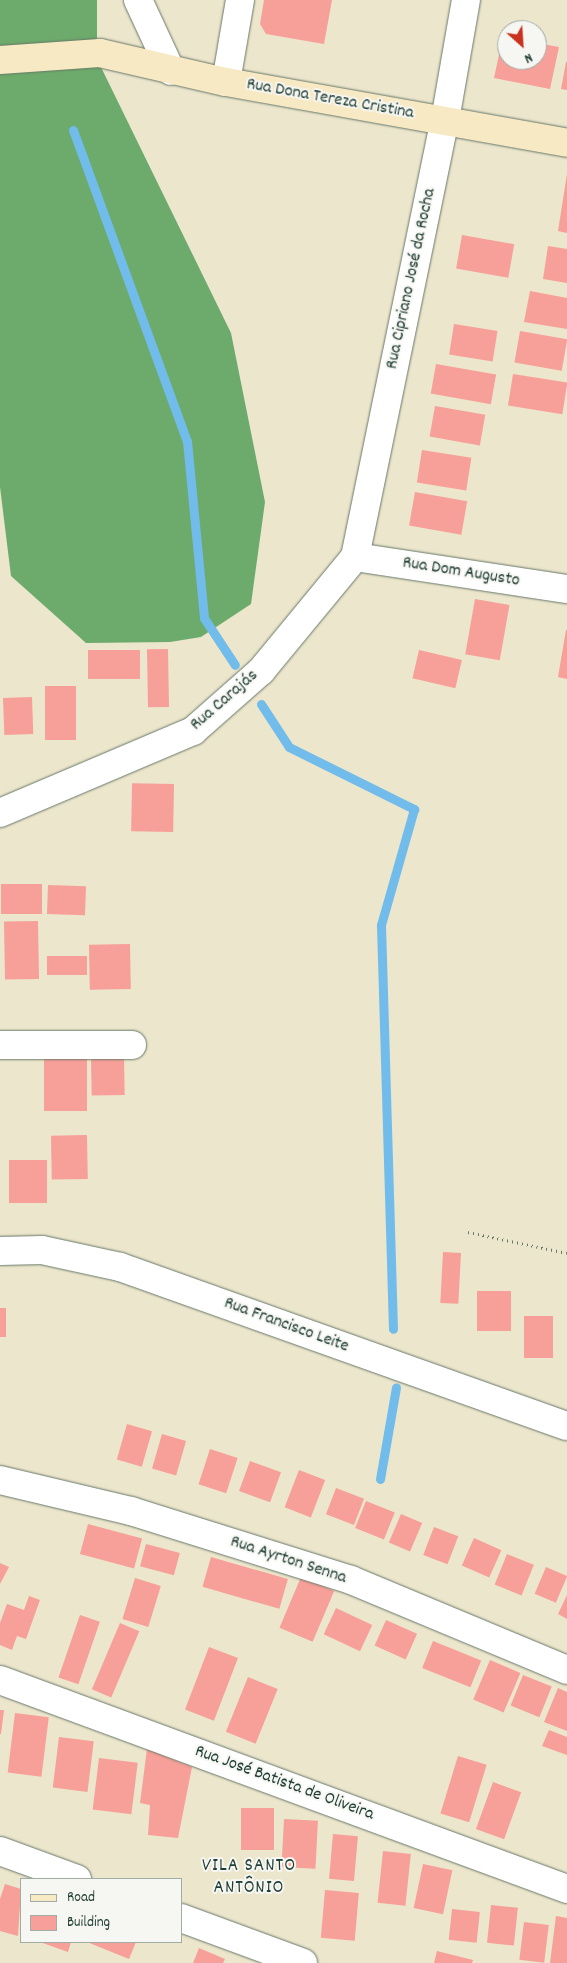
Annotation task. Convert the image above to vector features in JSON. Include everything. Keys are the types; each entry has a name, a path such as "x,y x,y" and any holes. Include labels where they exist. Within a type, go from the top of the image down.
{"street":[{"path":"138,0 171,71"},
{"path":"226,82 240,0"},
{"name":"Rua Cipriano José da Rocha","path":"355,557 445,120 466,0"},
{"name":"Rua Dona Tereza Cristina","path":"0,60 100,53 171,71 226,82 445,120 567,144"},
{"name":"Rua Dom Augusto","path":"355,557 567,590"},
{"name":"Rua Carajás","path":"0,813 193,730 261,671 355,557"},
{"path":"0,1045 132,1046"},
{"name":"Rua Francisco Leite","path":"0,1251 42,1250 120,1267 567,1426"},
{"name":"Rua Ayrton Senna","path":"0,1480 131,1511 350,1580 567,1670"},
{"name":"Rua José Batista de Oliveira","path":"0,1680 567,1889"},
{"path":"0,1851 74,1878"},
{"path":"182,1918 268,1957 303,1963"}],"path":[{"path":"468,1232 567,1253"}],"green space":[{"path":"0,0 97,0 97,59 231,333 265,502 251,604 201,637 170,642 86,643 11,576 0,487"}],"building":[{"path":"264,0 332,0 324,44 266,34 260,24"},
{"path":"547,45 559,47 550,89 494,78 497,64 497,70 547,70"},
{"path":"567,62 567,90 561,89"},
{"path":"567,174 567,233 558,231"},
{"path":"462,235 514,244 508,278 456,268"},
{"path":"548,246 567,249 567,283 543,279"},
{"path":"530,291 567,298 567,329 524,322"},
{"path":"454,324 497,331 493,362 449,355"},
{"path":"520,331 567,339 562,371 514,363"},
{"path":"436,364 496,375 491,404 431,394"},
{"path":"513,374 567,383 562,414 508,406"},
{"path":"435,406 485,415 480,445 430,437"},
{"path":"422,450 471,458 466,490 417,483"},
{"path":"415,492 467,501 461,535 409,525"},
{"path":"475,599 509,605 500,660 465,654"},
{"path":"567,630 567,679 558,677"},
{"path":"147,649 168,649 169,707 148,707"},
{"path":"88,650 140,650 140,679 88,679"},
{"path":"419,650 462,660 455,688 412,678"},
{"path":"45,686 76,686 76,740 45,740"},
{"path":"32,697 33,734 4,735 3,698"},
{"path":"132,783 174,784 173,832 131,831"},
{"path":"1,884 42,884 42,914 1,914"},
{"path":"48,885 86,886 85,915 47,914"},
{"path":"38,921 39,979 5,980 4,922"},
{"path":"130,944 131,989 90,990 89,945"},
{"path":"47,956 87,956 87,975 47,975"},
{"path":"124,1055 125,1095 92,1096 91,1056"},
{"path":"44,1056 87,1056 87,1111 44,1111"},
{"path":"87,1135 88,1179 52,1180 51,1136"},
{"path":"9,1160 47,1160 47,1203 9,1203"},
{"path":"443,1252 461,1253 458,1304 440,1303"},
{"path":"477,1291 511,1291 511,1331 477,1331"},
{"path":"0,1308 6,1308 6,1337 0,1337"},
{"path":"524,1316 553,1316 553,1358 524,1358"},
{"path":"127,1424 152,1431 142,1467 117,1460"},
{"path":"162,1434 186,1441 176,1475 152,1469"},
{"path":"210,1449 238,1458 226,1493 199,1484"},
{"path":"250,1461 281,1472 270,1502 239,1491"},
{"path":"299,1470 325,1480 311,1517 285,1507"},
{"path":"336,1488 364,1499 354,1525 326,1514"},
{"path":"366,1501 395,1513 384,1540 355,1528"},
{"path":"401,1514 422,1523 410,1552 389,1543"},
{"path":"88,1524 142,1538 134,1568 80,1554"},
{"path":"434,1527 458,1536 448,1564 423,1555"},
{"path":"474,1538 501,1550 489,1578 462,1565"},
{"path":"146,1544 180,1553 174,1575 140,1566"},
{"path":"507,1554 534,1565 522,1595 495,1585"},
{"path":"211,1557 288,1579 279,1609 202,1587"},
{"path":"0,1563 9,1567 0,1584"},
{"path":"546,1567 567,1576 556,1603 535,1594"},
{"path":"301,1577 334,1591 313,1642 280,1628"},
{"path":"135,1578 161,1586 148,1627 122,1619"},
{"path":"567,1595 567,1619 558,1614"},
{"path":"29,1596 40,1600 26,1639 17,1636 12,1650 0,1645 0,1623 7,1604 24,1610"},
{"path":"336,1608 372,1625 360,1651 324,1634"},
{"path":"80,1615 100,1622 78,1684 59,1677"},
{"path":"386,1620 417,1634 406,1659 375,1646"},
{"path":"120,1623 139,1631 111,1697 92,1689"},
{"path":"433,1641 481,1660 470,1687 422,1668"},
{"path":"209,1647 238,1658 214,1721 185,1710"},
{"path":"490,1660 520,1673 504,1712 473,1700"},
{"path":"523,1675 552,1687 539,1717 511,1706"},
{"path":"248,1677 278,1689 256,1744 226,1732"},
{"path":"558,1688 567,1692 567,1731 544,1722"},
{"path":"0,1710 4,1710 1,1734 0,1734"},
{"path":"15,1713 49,1717 41,1777 8,1773"},
{"path":"549,1730 567,1737 567,1755 542,1746"},
{"path":"59,1737 94,1741 88,1792 53,1788"},
{"path":"147,1749 192,1767 178,1838 148,1835 150,1805 140,1803"},
{"path":"458,1756 487,1765 469,1822 440,1813"},
{"path":"99,1758 138,1763 131,1814 93,1810"},
{"path":"493,1782 521,1792 504,1839 476,1829"},
{"path":"241,1808 274,1808 274,1850 241,1850"},
{"path":"284,1819 318,1821 315,1869 281,1867"},
{"path":"333,1834 358,1836 354,1881 329,1879"},
{"path":"383,1851 411,1854 405,1906 378,1903"},
{"path":"423,1864 452,1870 443,1914 414,1908"},
{"path":"5,1884 20,1889 18,1936 0,1931 0,1899"},
{"path":"325,1890 359,1893 355,1941 321,1938"},
{"path":"491,1905 518,1908 514,1946 487,1943"},
{"path":"452,1909 480,1912 477,1943 449,1940"},
{"path":"556,1916 567,1918 567,1963 550,1963"},
{"path":"524,1922 549,1925 544,1963 519,1960"},
{"path":"43,1943 71,1943 68,1952"},
{"path":"89,1943 136,1943 129,1959"},
{"path":"199,1948 225,1959 223,1963 193,1963"},
{"path":"437,1951 473,1960 472,1963 434,1963"}],"waterway":[{"path":"73,130 187,441 204,618 235,665"},
{"path":"261,704 289,747 414,809 381,925 393,1329"},
{"path":"380,1479 396,1387"}],"district":[{"name":"VILA SANTO ANTÔNIO","path":"249,1878"}]}
